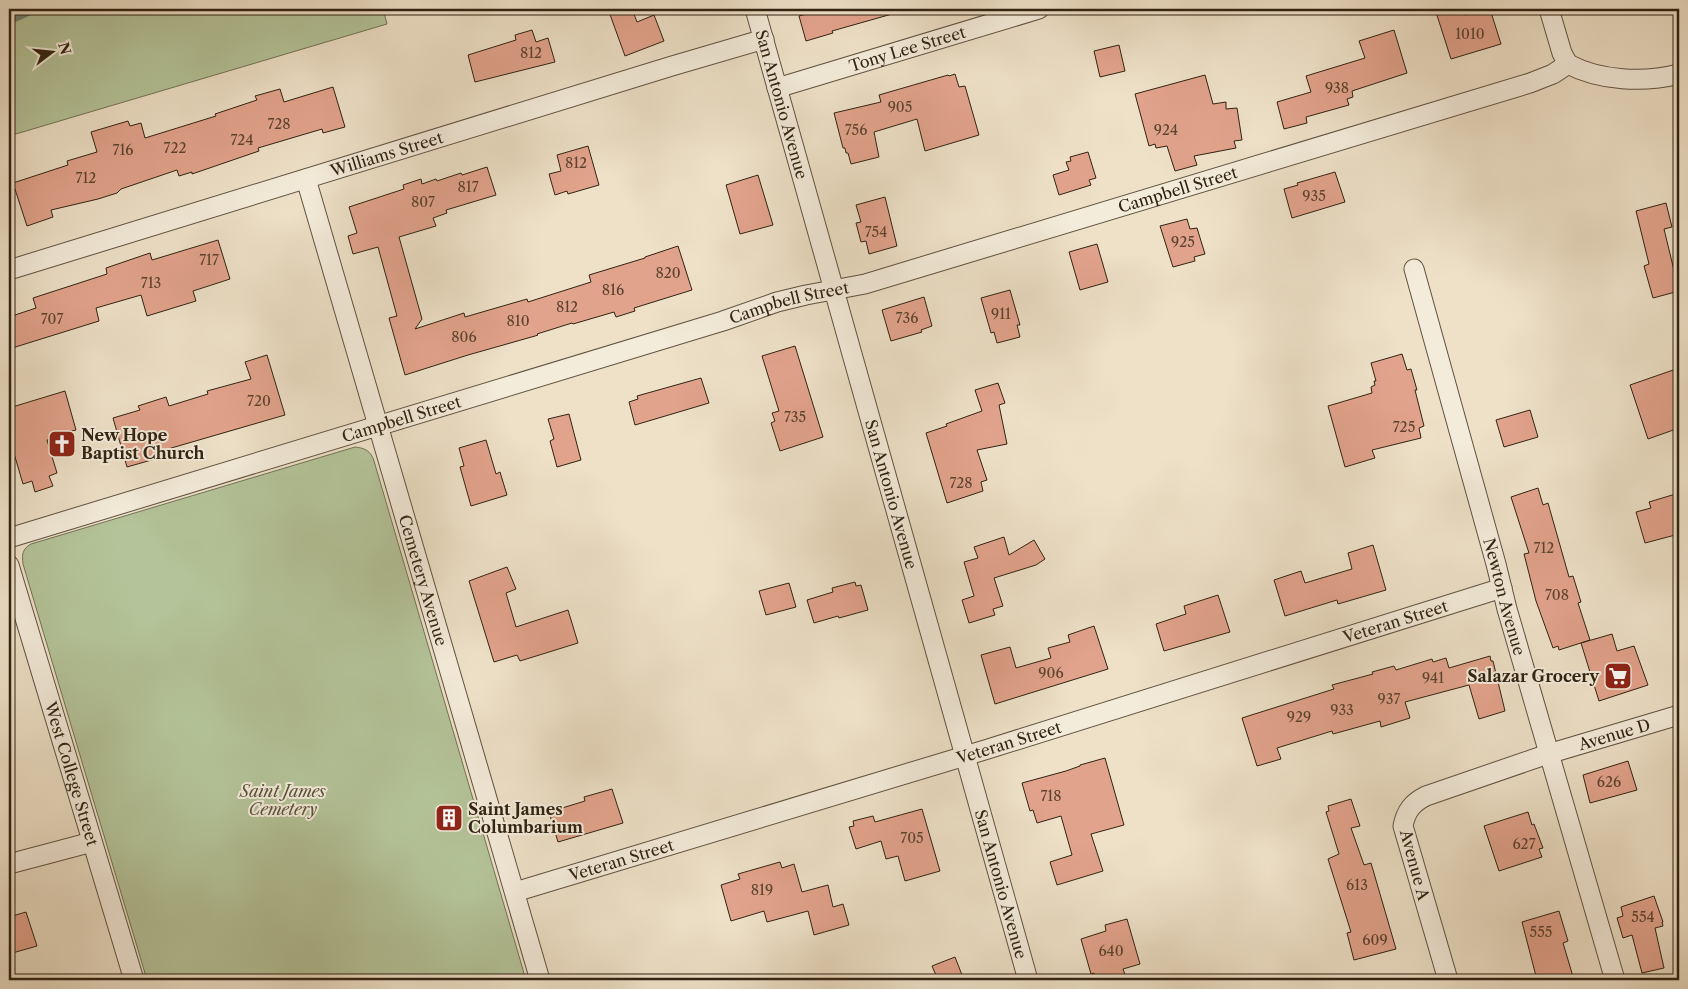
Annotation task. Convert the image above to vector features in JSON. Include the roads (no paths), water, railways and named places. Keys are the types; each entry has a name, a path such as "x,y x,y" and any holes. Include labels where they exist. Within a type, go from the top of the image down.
{"street":[{"name":"San Antonio Avenue","path":"755,9 1028,980"},
{"name":"Tony Lee Street","path":"777,88 1038,9"},
{"path":"1549,9 1562,53 1568,64 1581,71 1618,78 1664,78 1679,74"},
{"name":"Williams Street","path":"9,270 764,39"},
{"name":"Campbell Street","path":"9,538 777,302 874,281 1521,86 1553,74 1568,64"},
{"name":"Cemetery Avenue","path":"306,179 540,980"},
{"name":"Newton Avenue","path":"1414,269 1548,754 1615,980"},
{"name":"West College Street","path":"9,565 134,980"},
{"name":"Veteran Street","path":"515,892 966,755 1502,588"},
{"name":"Avenue D","path":"1548,754 1679,714"},
{"name":"Avenue A","path":"1448,980 1403,826 1405,815 1416,801 1426,796 1548,754"},
{"path":"9,864 92,842"}],"waterway":[{"path":"9,21 36,9"}],"place":[{"name":"New Hope Baptist Church","path":"62,444"},
{"name":"Salazar Grocery","path":"1618,676"},
{"name":"Saint James Columbarium","path":"449,818"}],"park label":[{"name":"Saint James Cemetery","path":"283,800"}]}
